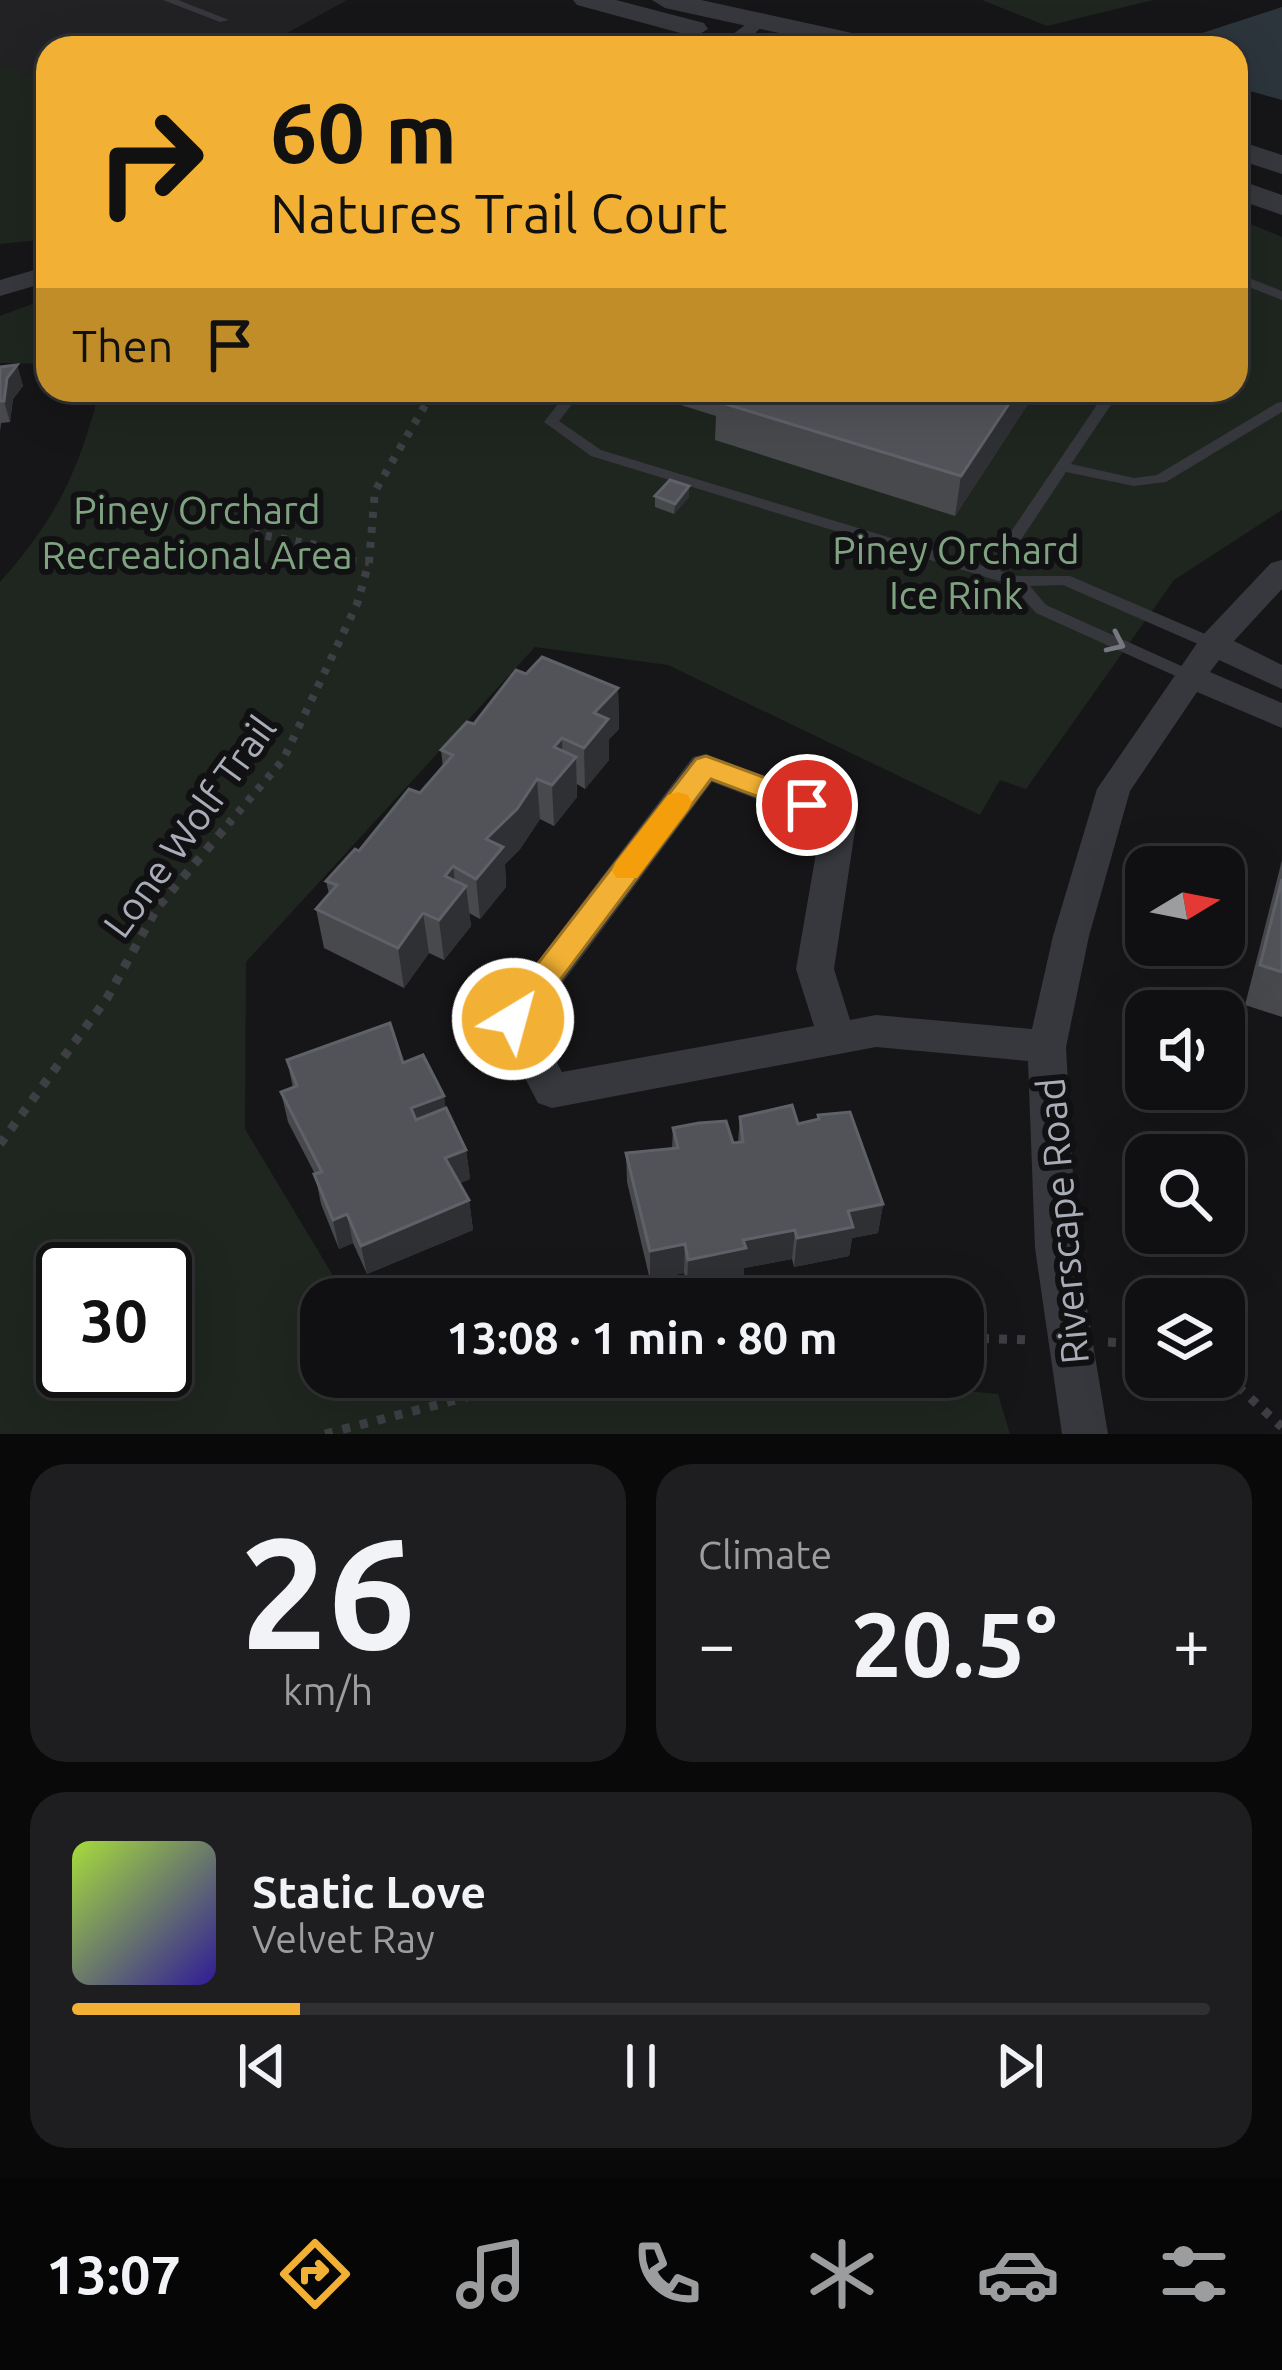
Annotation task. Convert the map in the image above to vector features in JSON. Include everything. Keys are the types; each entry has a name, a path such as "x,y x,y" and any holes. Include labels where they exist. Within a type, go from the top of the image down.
{"street":[{"path":"586,0 705,36"},
{"path":"665,0 762,34"},
{"path":"1248,153 1282,164"},
{"path":"1248,193 1282,206"},
{"path":"0,288 36,278"},
{"name":"Riverscape Road","path":"1085,1434 1056,1248 1047,1047 1071,936 1114,789 1214,644 1282,570"},
{"path":"1214,644 1282,678"},
{"path":"1191,677 1282,716"},
{"path":"837,1038 814,969 840,818 706,766 513,1019 552,1091 837,1038 876,1030 1047,1047"}],"lane":[{"path":"168,0 224,20"},
{"path":"1248,283 1282,296"},
{"path":"567,402 551,422 596,453 1017,580 1066,580 1214,644"},
{"path":"991,572 1106,402"},
{"path":"1063,467 1145,484 1282,406"},
{"path":"1017,580 1041,608 1191,677"}],"path":[{"name":"Lone Wolf Trail","path":"0,1144 107,998 157,908 283,760 356,604 369,562 375,491 427,402"},
{"path":"266,502 252,517 262,536 316,545 311,557 369,562"},
{"path":"1245,1393 1282,1426"},
{"path":"325,1434 463,1398"}],"shaded area":[{"path":"0,0 347,0 282,36 36,36 36,105 0,99"},
{"path":"1282,7 1282,100 1248,90 1248,36 1193,36"}],"green space":[{"path":"982,0 1153,0 1047,26"},
{"path":"0,63 36,79 36,240 0,244"},
{"path":"1248,223 1282,237 1282,510 1174,580 1026,789 1000,780 980,815 668,665 535,647 246,962 245,1129 334,1278 300,1278 300,1398 984,1398 984,1393 998,1394 1010,1434 0,1434 0,582 35,539 71,476 96,402 1248,402"},
{"path":"36,302 36,364 0,363 0,316"}],"building":[{"path":"17,365 7,378 4,401 0,401 0,367"},
{"path":"719,402 1010,402 961,476"},
{"path":"670,480 689,486 675,504 655,496"},
{"path":"542,657 618,688 594,713 608,719 584,748 562,738 554,747 576,757 552,785 537,779 517,809 486,839 503,847 476,879 453,866 445,876 466,886 439,920 423,913 398,948 316,909 337,885 326,881 355,849 359,851 409,789 420,793 453,755 441,750 467,722 474,724 516,670 526,674"},
{"path":"1282,879 1282,972 1260,965"},
{"path":"390,1023 403,1063 423,1055 444,1096 411,1108 416,1120 446,1108 466,1150 445,1158 469,1200 361,1246 347,1214 333,1220 314,1174 322,1172 281,1092 297,1086 287,1060"},
{"path":"792,1105 798,1124 819,1119 818,1115 850,1112 883,1204 848,1211 853,1227 797,1238 795,1230 743,1240 746,1248 688,1260 685,1244 650,1251 626,1153 678,1148 673,1128 699,1123 726,1121 733,1143 743,1142 740,1117"}],"slow traffic":[{"path":"626,870 678,802"}],"route":[{"path":"513,1019 706,766 807,805"}],"park label":[{"name":"Piney Orchard Recreational Area","path":"197,532"},
{"name":"Piney Orchard Ice Rink","path":"956,572"}]}
